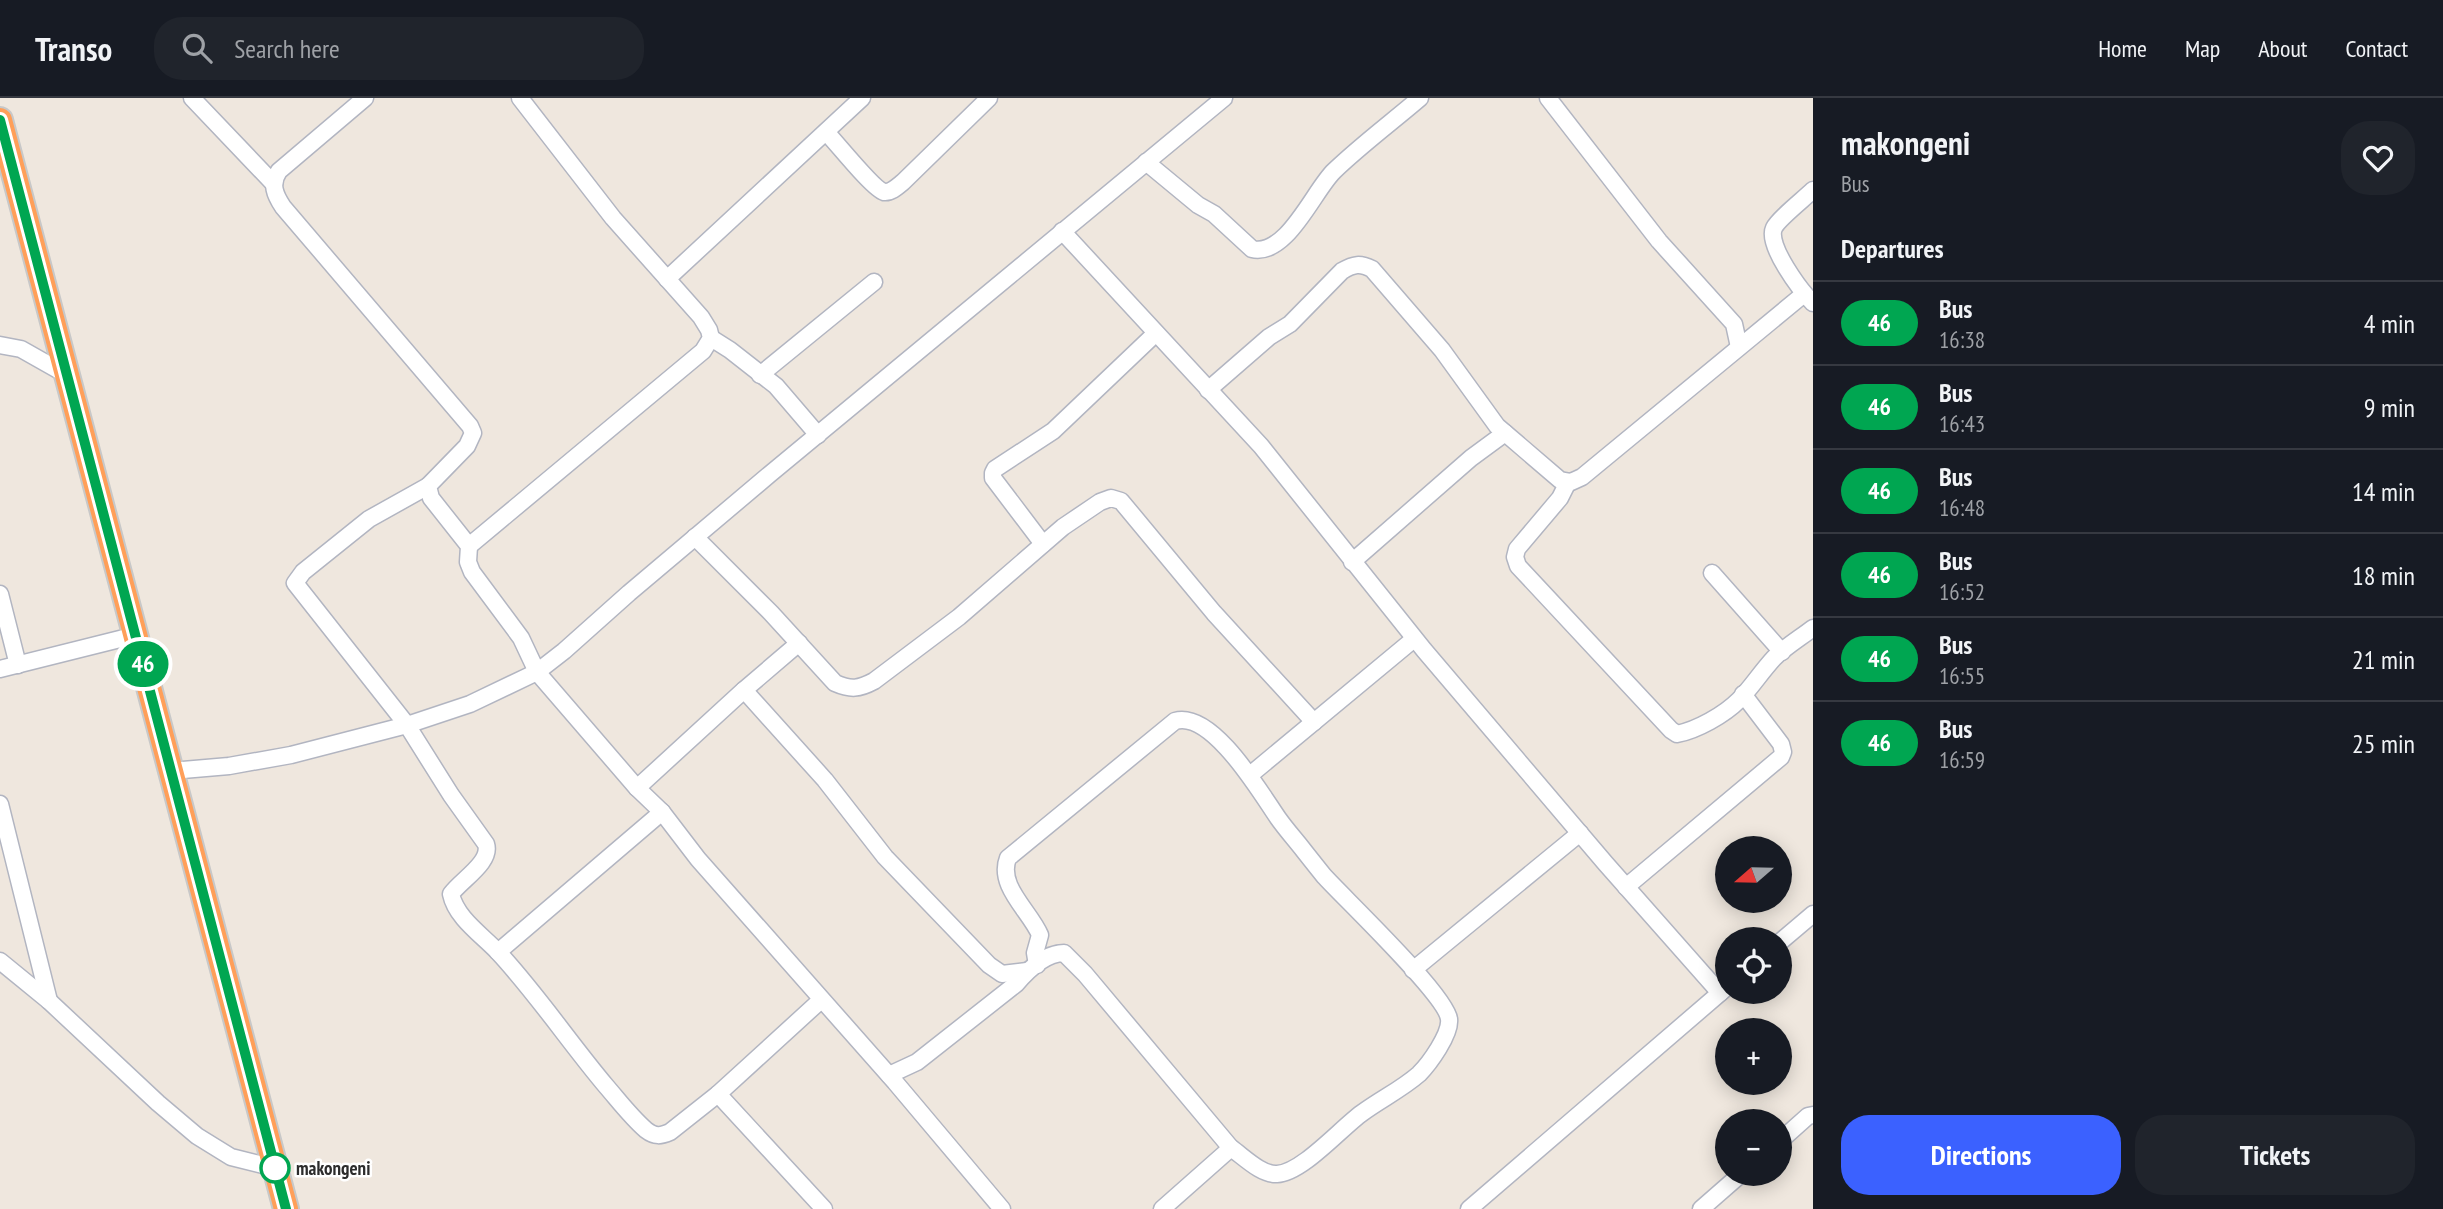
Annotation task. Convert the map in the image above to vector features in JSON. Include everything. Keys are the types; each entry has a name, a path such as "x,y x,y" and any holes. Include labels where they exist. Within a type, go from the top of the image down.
{"highway":[{"path":"0,120 286,1209"}],"street":[{"path":"191,98 274,184"},
{"path":"365,98 279,171 274,184 275,195 470,426 472,433 467,446 428,486 369,519 303,572 295,583 407,725 488,848 485,858 451,894 453,903 459,913 539,1000 617,1099 655,1136 670,1132 718,1094 821,1000"},
{"path":"667,279 862,98"},
{"path":"826,132 873,184 883,192 889,192 903,182 989,98"},
{"path":"1146,162 1198,205 1214,214 1252,249 1260,251 1268,248 1300,219 1331,173 1420,98"},
{"path":"1548,98 1659,241 1734,324 1739,347"},
{"path":"469,546 703,351 711,338 701,317 613,218 523,99"},
{"path":"171,771 229,766 291,755 407,725 470,704 537,671 1217,100"},
{"path":"1209,390 1269,337 1290,324 1342,271 1352,265 1363,264 1372,270 1443,350 1505,433 1560,480 1571,482 1583,477 1767,324 1808,298 1776,250 1773,238 1774,227 1813,190"},
{"path":"1062,231 1281,469 1414,639 1626,887 1715,981"},
{"path":"760,374 874,282"},
{"path":"1734,324 1767,324"},
{"path":"1043,544 993,478 995,469 1053,430 1156,333"},
{"path":"711,338 730,349 776,386 818,435"},
{"path":"0,345 21,349 67,375"},
{"path":"1352,562 1471,458 1505,433"},
{"path":"1568,482 1560,498 1517,549 1515,557 1518,566 1677,734 1688,732 1726,710 1743,694 1755,677 1813,628"},
{"path":"428,486 431,498 469,546 468,562 472,572 521,638 537,671 637,788 662,812 698,859 889,1075 1002,1209"},
{"path":"695,537 835,683 848,688 861,688 959,617 1043,544 1100,502 1111,498 1121,501 1214,612 1314,722"},
{"path":"1712,573 1782,652"},
{"path":"0,594 18,665"},
{"path":"0,669 135,635"},
{"path":"1251,775 1414,639"},
{"path":"637,788 799,643"},
{"path":"744,690 825,780 885,857 989,965 1002,974 1032,968"},
{"path":"1626,887 1781,757 1781,744 1743,694"},
{"path":"889,1075 917,1062 1016,984 1032,968 1051,955 1064,953 1085,974 1231,1147 1267,1172 1277,1174 1307,1160 1359,1115 1420,1073 1448,1030 1450,1022 1442,1004 1323,874 1278,819 1251,775 1215,737 1193,721 1184,718 1175,721 1009,858 1005,868 1006,876 1041,935 1032,968"},
{"path":"0,804 49,1001"},
{"path":"498,953 662,812"},
{"path":"1413,970 1580,833"},
{"path":"1792,932 1813,914"},
{"path":"0,961 49,1001 197,1136 231,1157 275,1168"},
{"path":"1469,1209 1715,998"},
{"path":"718,1094 824,1209"},
{"path":"1792,1130 1808,1116 1813,1115"},
{"path":"1162,1209 1231,1147"},
{"path":"1700,1209 1727,1186"}],"bus line":[{"name":"46","path":"0,120 286,1209"}],"place":[{"name":"makongeni","path":"275,1168"}]}
